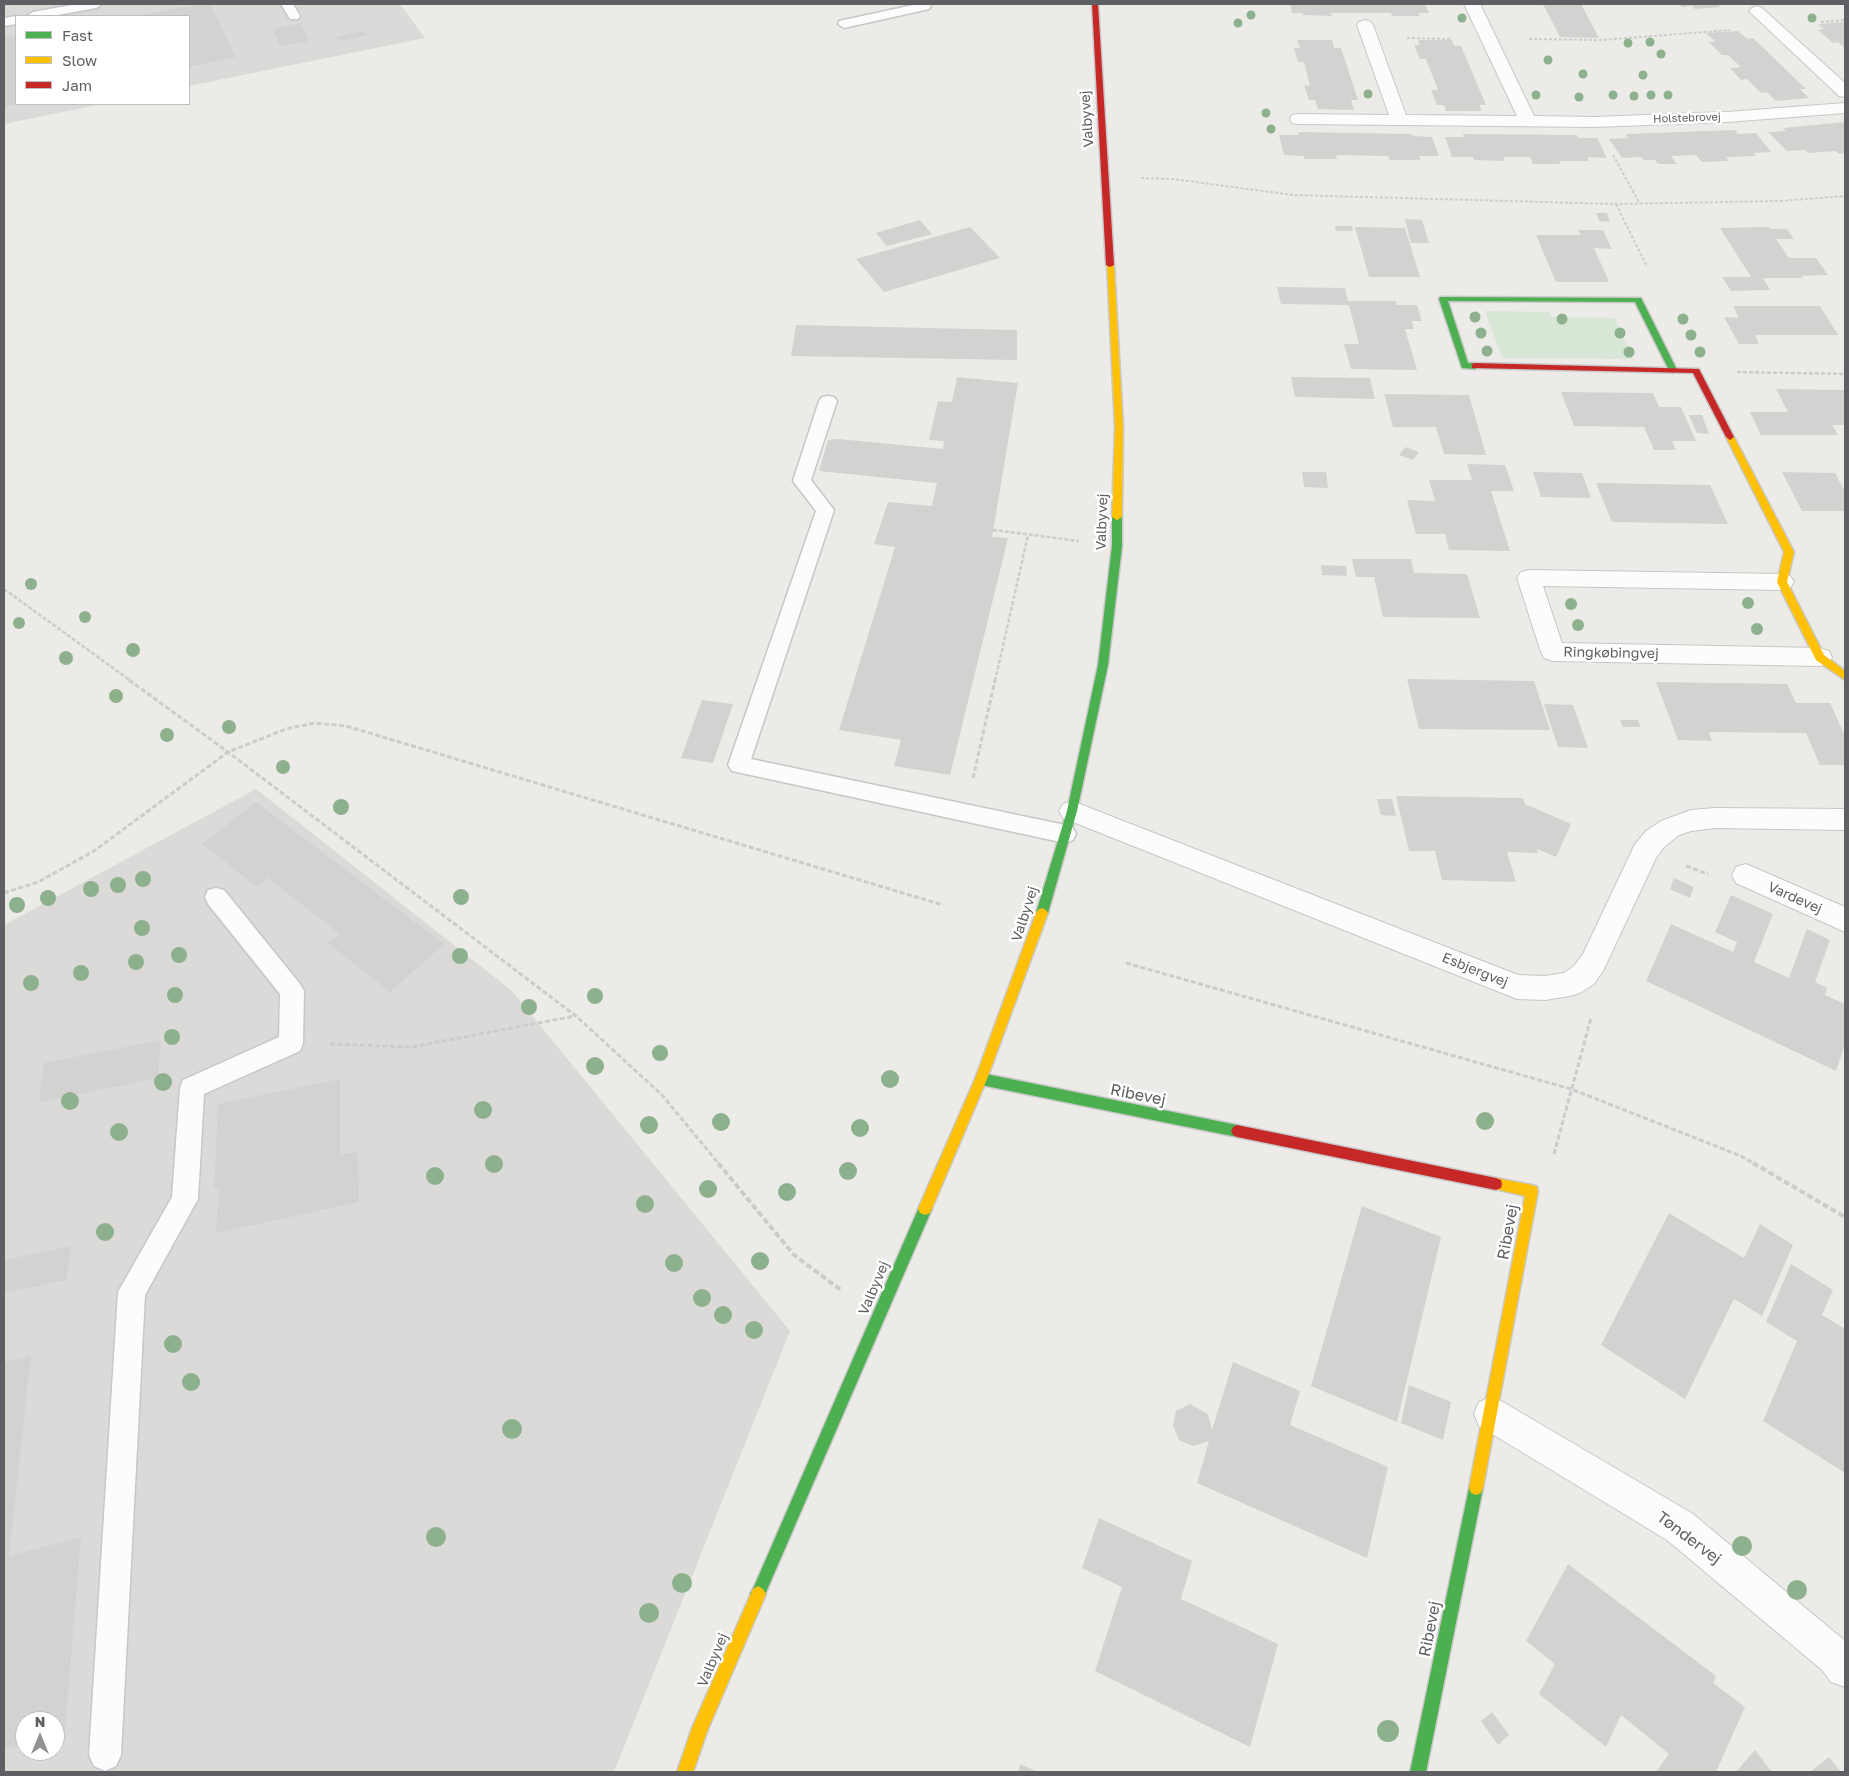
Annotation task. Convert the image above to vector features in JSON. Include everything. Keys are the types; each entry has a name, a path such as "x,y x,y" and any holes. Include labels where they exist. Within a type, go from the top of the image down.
{"street":[{"name":"Valbyvej","path":"685,1772 700,1728 980,1080 1040,920 1068,822 1103,665 1117,546 1119,428 1095,4"},
{"path":"1472,4 1528,122"},
{"path":"1757,11 1845,92"},
{"path":"1368,32 1400,120"},
{"name":"Holstebrovej","path":"1298,119 1594,122 1728,117 1845,108"},
{"path":"1673,370 1638,300 1444,299 1465,366 1696,371 1789,552 1782,582 1820,656 1845,676"},
{"name":"Ringkøbingvej","path":"1782,582 1529,578 1553,652 1820,656"},
{"path":"1570,984 1584,975 1593,962 1645,852 1655,839 1670,828 1691,821 1716,818 1845,820"},
{"name":"Esbjergvej","path":"1068,822 1517,987 1545,988 1570,984"},
{"name":"Vardevej","path":"1746,875 1845,920"},
{"name":"Ribevej","path":"980,1080 1532,1191 1491,1414 1418,1772"},
{"name":"Tøndervej","path":"1491,1414 1680,1527 1835,1657 1845,1668"}],"lane":[{"path":"38,15 96,4"},
{"path":"287,4 294,16"},
{"path":"844,24 925,6"},
{"path":"828,401 802,481 825,510 739,765 965,813 1068,822"},
{"path":"105,1755 132,1292 185,1199 192,1088 291,1043 292,992 216,897"}],"path":[{"path":"1368,32 1489,39 1601,40 1845,20"},
{"path":"1594,122 1640,204"},
{"path":"1106,176 1173,179 1293,195 1616,204 1780,201 1845,196"},
{"path":"1616,204 1660,292 1638,300"},
{"path":"1696,371 1845,374"},
{"path":"993,530 1072,540"},
{"path":"965,813 1028,535"},
{"path":"4,589 228,752 576,1016 662,1095 794,1254 878,1318"},
{"path":"4,892 38,882 94,851 228,752 286,728 315,723 346,726 943,905"},
{"path":"1645,852 1719,878 1746,875"},
{"path":"1126,963 1571,1089 1741,1156 1845,1217"},
{"path":"1532,1191 1553,1156 1592,1019 1570,984"},
{"path":"291,1043 412,1047 576,1016"}],"shaded area":[{"path":"4,4 400,4 425,38 190,86 190,15 15,15 15,105 97,105 4,124"},
{"path":"256,789 511,990 790,1331 614,1772 4,1772 4,925"}],"green space":[{"path":"1485,311 1549,312 1552,317 1615,318 1633,359 1502,358"}],"building":[{"path":"200,4 210,4 236,57 190,67 190,15 143,15"},
{"path":"1290,4 1425,4 1429,13 1418,13 1420,16 1392,16 1391,13 1331,13 1332,16 1303,15 1303,13 1292,13"},
{"path":"1543,4 1581,4 1599,38 1560,37"},
{"path":"1679,4 1718,4 1720,7 1695,9 1692,6 1682,7"},
{"path":"1845,22 1845,48 1838,42 1833,43 1818,30 1824,29 1818,24"},
{"path":"301,23 309,41 280,46 273,29"},
{"path":"364,31 367,35 338,41 336,37"},
{"path":"1738,31 1747,39 1753,38 1806,89 1800,89 1809,98 1776,101 1767,92 1761,93 1747,79 1741,80 1730,68 1741,67 1728,55 1722,55 1709,42 1715,41 1706,33"},
{"path":"15,35 15,104 4,107 4,38"},
{"path":"1297,40 1332,40 1334,48 1341,48 1358,100 1351,100 1354,110 1318,109 1315,100 1309,100 1304,85 1310,86 1304,62 1298,62 1294,48 1300,48"},
{"path":"1418,40 1452,40 1454,46 1461,46 1486,105 1479,105 1482,111 1446,111 1444,105 1437,105 1431,90 1438,90 1426,59 1420,59 1414,45 1420,45"},
{"path":"1845,122 1845,153 1839,154 1836,151 1808,153 1805,150 1787,151 1768,132 1786,131 1783,128"},
{"path":"1735,130 1738,134 1756,133 1771,152 1753,153 1756,156 1726,157 1729,161 1702,162 1696,155 1671,156 1677,164 1658,164 1655,160 1644,160 1641,157 1622,158 1609,139 1628,138 1626,134"},
{"path":"1298,132 1412,134 1413,136 1432,137 1439,156 1419,156 1421,160 1390,160 1388,156 1336,155 1337,159 1304,159 1304,156 1284,155 1279,135 1299,135"},
{"path":"1463,134 1577,135 1578,138 1597,138 1607,158 1587,157 1589,161 1559,161 1561,164 1533,164 1530,157 1503,157 1505,161 1474,160 1473,157 1452,157 1445,137 1464,137"},
{"path":"1596,213 1607,213 1610,222 1599,221"},
{"path":"1405,219 1422,220 1429,243 1411,243"},
{"path":"920,220 932,234 887,246 876,233"},
{"path":"1335,226 1352,226 1353,231 1336,231"},
{"path":"970,227 1000,258 884,292 856,259"},
{"path":"1355,227 1405,228 1420,277 1369,277"},
{"path":"1769,227 1770,229 1787,229 1794,239 1776,239 1789,258 1816,258 1828,275 1801,276 1803,278 1763,278 1770,290 1731,291 1722,277 1751,277 1720,228"},
{"path":"1578,230 1603,230 1612,249 1594,248 1609,282 1556,282 1536,235 1581,235"},
{"path":"1277,287 1345,288 1348,301 1396,301 1397,305 1417,305 1422,321 1412,321 1414,329 1405,329 1417,370 1351,369 1344,344 1359,344 1349,305 1281,304"},
{"path":"1733,306 1820,306 1838,335 1755,335 1759,344 1739,344 1724,317 1739,318"},
{"path":"796,325 1017,330 1017,360 791,356"},
{"path":"957,377 1018,383 992,537 1008,538 950,775 894,766 901,740 839,730 895,547 874,544 888,502 932,506 937,483 819,471 828,440 838,439 943,449 944,441 929,440 938,401 952,402"},
{"path":"1291,377 1370,378 1375,399 1295,397"},
{"path":"1776,389 1845,390 1845,425 1832,425 1838,435 1761,435 1750,412 1788,412"},
{"path":"1561,392 1653,393 1659,407 1681,407 1696,441 1672,441 1676,450 1654,450 1644,427 1574,426"},
{"path":"1384,394 1469,395 1486,455 1444,454 1436,427 1393,427"},
{"path":"1689,415 1702,415 1709,434 1697,433"},
{"path":"1405,447 1419,452 1413,460 1399,455"},
{"path":"1467,464 1505,465 1514,491 1491,491 1510,551 1449,550 1445,534 1416,534 1407,500 1435,501 1429,480 1472,480"},
{"path":"1302,472 1326,472 1328,488 1304,487"},
{"path":"1533,472 1582,473 1591,498 1541,497"},
{"path":"1782,472 1835,473 1845,492 1845,511 1802,511"},
{"path":"1596,483 1710,485 1728,524 1612,522"},
{"path":"1352,559 1411,559 1414,573 1467,574 1480,618 1383,617 1374,577 1356,577"},
{"path":"1321,565 1346,566 1347,576 1322,575"},
{"path":"1407,679 1534,681 1550,730 1419,729"},
{"path":"1656,682 1787,684 1796,703 1830,703 1845,736 1845,765 1820,765 1806,733 1709,732 1712,741 1678,740"},
{"path":"702,700 733,704 713,763 681,758"},
{"path":"1544,704 1573,705 1588,748 1558,747"},
{"path":"1620,720 1638,720 1641,727 1623,727"},
{"path":"1396,796 1523,798 1525,804 1571,824 1556,857 1537,849 1538,853 1507,852 1516,882 1442,880 1435,851 1409,851"},
{"path":"1377,799 1392,799 1396,816 1381,815"},
{"path":"256,802 444,944 390,992 328,943 340,934 268,878 257,887 202,844"},
{"path":"1674,878 1694,887 1690,898 1670,889"},
{"path":"1731,895 1773,914 1754,962 1789,978 1807,929 1830,940 1815,982 1827,988 1825,995 1845,1004 1845,1044 1836,1071 1646,981 1671,924 1733,952 1737,942 1715,932"},
{"path":"161,1040 158,1078 39,1102 44,1063"},
{"path":"340,1079 340,1155 358,1151 359,1202 216,1233 219,1188 214,1189 218,1104"},
{"path":"1362,1206 1441,1237 1397,1422 1311,1386"},
{"path":"1669,1213 1744,1258 1760,1224 1793,1245 1762,1316 1734,1299 1685,1399 1601,1345"},
{"path":"71,1246 67,1280 4,1293 4,1260"},
{"path":"1791,1264 1833,1290 1822,1315 1845,1329 1845,1473 1763,1421 1797,1341 1766,1322"},
{"path":"31,1356 9,1556 81,1537 65,1732 65,1711 15,1711 15,1747 4,1750 4,1362"},
{"path":"1233,1362 1300,1391 1290,1425 1388,1467 1367,1558 1197,1483 1209,1441 1193,1446 1179,1440 1173,1425 1176,1411 1190,1404 1208,1414 1212,1430"},
{"path":"1409,1385 1451,1402 1443,1440 1401,1423"},
{"path":"1099,1518 1192,1561 1181,1599 1278,1644 1250,1747 1095,1671 1122,1587 1082,1568"},
{"path":"1568,1564 1716,1676 1713,1683 1745,1707 1716,1772 1656,1772 1669,1754 1621,1715 1606,1747 1539,1694 1555,1664 1526,1641"},
{"path":"1492,1712 1509,1735 1498,1745 1481,1721"},
{"path":"1755,1750 1772,1772 1736,1772"},
{"path":"1829,1757 1841,1772 1810,1772"},
{"path":"1020,1764 1038,1772 1018,1772"}],"traffic: fast":[{"path":"1475,366 1465,366 1443,299 1638,300 1673,370"},
{"path":"1042,913 1072,811 1103,665 1117,546 1117,517"},
{"path":"981,1079 1237,1131"},
{"path":"758,1594 925,1209"},
{"path":"1418,1772 1476,1488"}],"traffic: slow":[{"path":"1110,265 1119,427 1117,517"},
{"path":"1730,437 1789,552 1782,582 1820,657 1845,676"},
{"path":"925,1209 981,1079 1042,913"},
{"path":"1476,1488 1532,1191 1496,1184"},
{"path":"685,1772 700,1728 758,1594"}],"traffic: jam":[{"path":"1095,4 1110,265"},
{"path":"1475,366 1696,371 1730,437"},
{"path":"1237,1131 1496,1184"}]}
